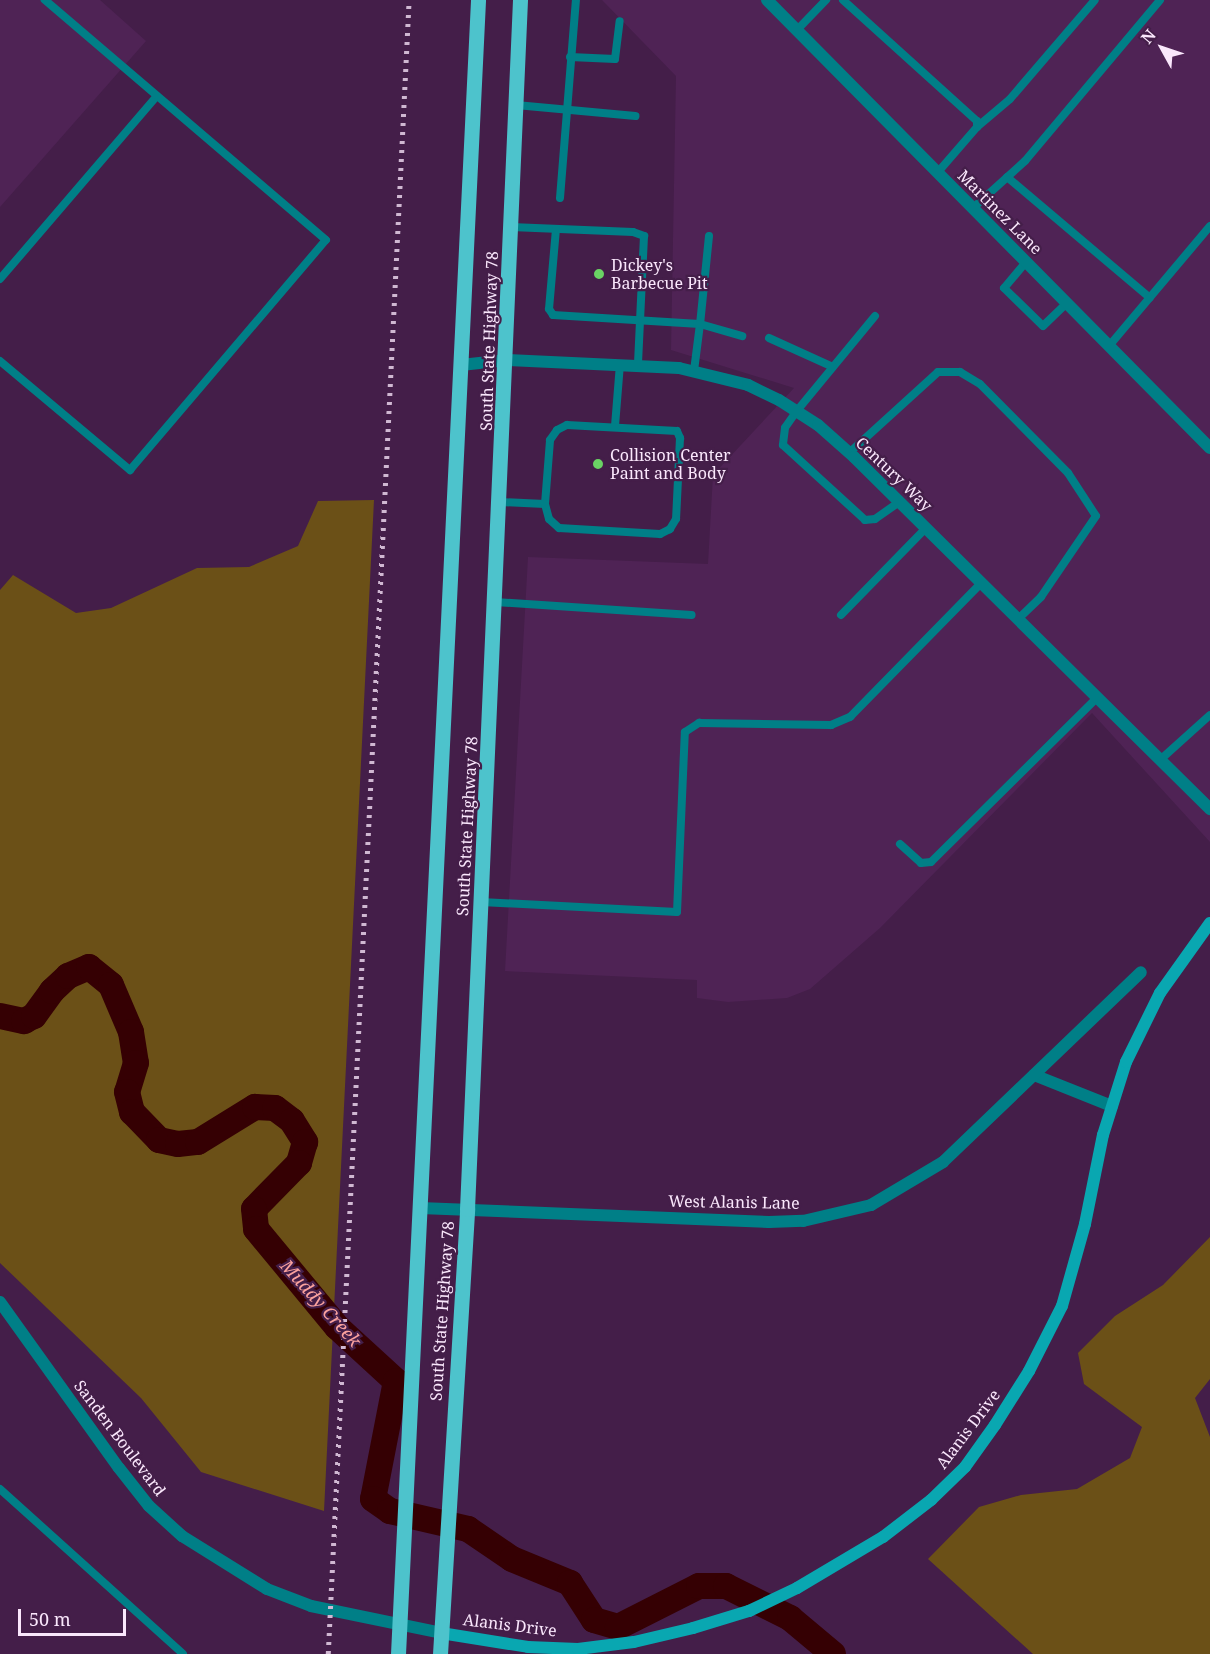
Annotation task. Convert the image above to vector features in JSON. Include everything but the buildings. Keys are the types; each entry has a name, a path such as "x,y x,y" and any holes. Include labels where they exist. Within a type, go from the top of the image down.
{"main road":[{"name":"South State Highway 78","path":"398,1654 478,0"},
{"name":"South State Highway 78","path":"440,1654 467,1209 507,360 520,0"},
{"name":"Alanis Drive","path":"441,1633 528,1647 578,1649 634,1642 749,1611 797,1588 883,1537 931,1500 965,1467 1029,1371 1062,1306 1112,1106 1126,1062 1160,993 1210,923"}],"street":[{"name":"Martinez Lane","path":"768,0 1210,448"},
{"name":"Century Way","path":"460,365 507,360 638,364 694,371 747,385 796,411 849,453 1210,809"},
{"name":"West Alanis Lane","path":"420,1208 769,1222 832,1215 871,1205 943,1162 1141,972"},
{"path":"1034,1075 1112,1106"},
{"name":"Sanden Boulevard","path":"2,1309 149,1506 182,1536 218,1562 267,1589 311,1606 441,1633"}],"lane":[{"path":"0,362 130,470 326,240 45,0"},
{"path":"560,198 565,112 576,0"},
{"path":"797,30 825,0"},
{"path":"843,0 977,121 977,127"},
{"path":"938,172 977,127 1010,99 1095,0"},
{"path":"973,208 1007,177 1160,0"},
{"path":"570,57 615,59 620,21"},
{"path":"0,279 158,96"},
{"path":"516,105 565,112 635,116"},
{"path":"1007,177 1150,298"},
{"path":"1109,346 1210,226"},
{"path":"511,228 633,232 644,236 646,242 638,364"},
{"path":"556,229 549,309 553,315 700,324 742,336"},
{"path":"694,371 709,236"},
{"path":"1026,262 1004,288 1043,326 1067,303"},
{"path":"875,316 796,411 785,428 783,445 855,515 875,519 899,502"},
{"path":"769,338 833,367"},
{"path":"615,426 620,364"},
{"path":"849,453 938,372 960,372 980,384 1068,473 1096,516 1041,597 1018,619"},
{"path":"567,425 677,431 680,438 676,519 670,529 660,534 559,528 549,519 545,504 550,440 556,430 567,425"},
{"path":"500,502 545,504"},
{"path":"841,615 926,528"},
{"path":"481,902 677,912 686,732 699,723 831,725 850,717 981,583"},
{"path":"495,602 692,615"},
{"path":"900,844 921,863 931,862 1097,698"},
{"path":"1160,760 1210,715"},
{"path":"0,1489 183,1654"}],"shaded area":[{"path":"0,0 100,0 146,41 0,207"},
{"path":"602,0 1210,0 1210,842 1092,713 880,928 810,989 787,998 728,1002 697,998 697,980 505,971 528,557 708,564 713,475 794,388 671,350 676,76"},
{"path":"374,500 324,1511 201,1472 141,1398 0,1263 0,590 13,575 76,613 111,608 197,568 249,567 298,546 318,501"},
{"path":"1210,1237 1210,1379 1195,1398 1210,1437 1210,1654 1033,1654 928,1559 979,1507 1021,1495 1077,1489 1130,1458 1142,1427 1084,1384 1078,1353 1115,1316 1163,1285"}],"waterway":[{"name":"Muddy Creek","path":"0,1016 24,1021 34,1016 52,991 68,976 89,967 111,985 131,1032 136,1063 127,1092 132,1112 159,1140 178,1144 198,1142 255,1107 275,1108 292,1121 305,1142 299,1163 254,1209 256,1229 337,1327 396,1381 373,1499 390,1511 468,1529 512,1559 570,1583 594,1620 618,1627 699,1586 726,1586 790,1618 833,1654"}],"railway":[{"path":"328,1654 409,0"}],"place":[{"name":"Dickey's Barbecue Pit","path":"599,274"},
{"name":"Collision Center Paint and Body","path":"598,464"}]}
